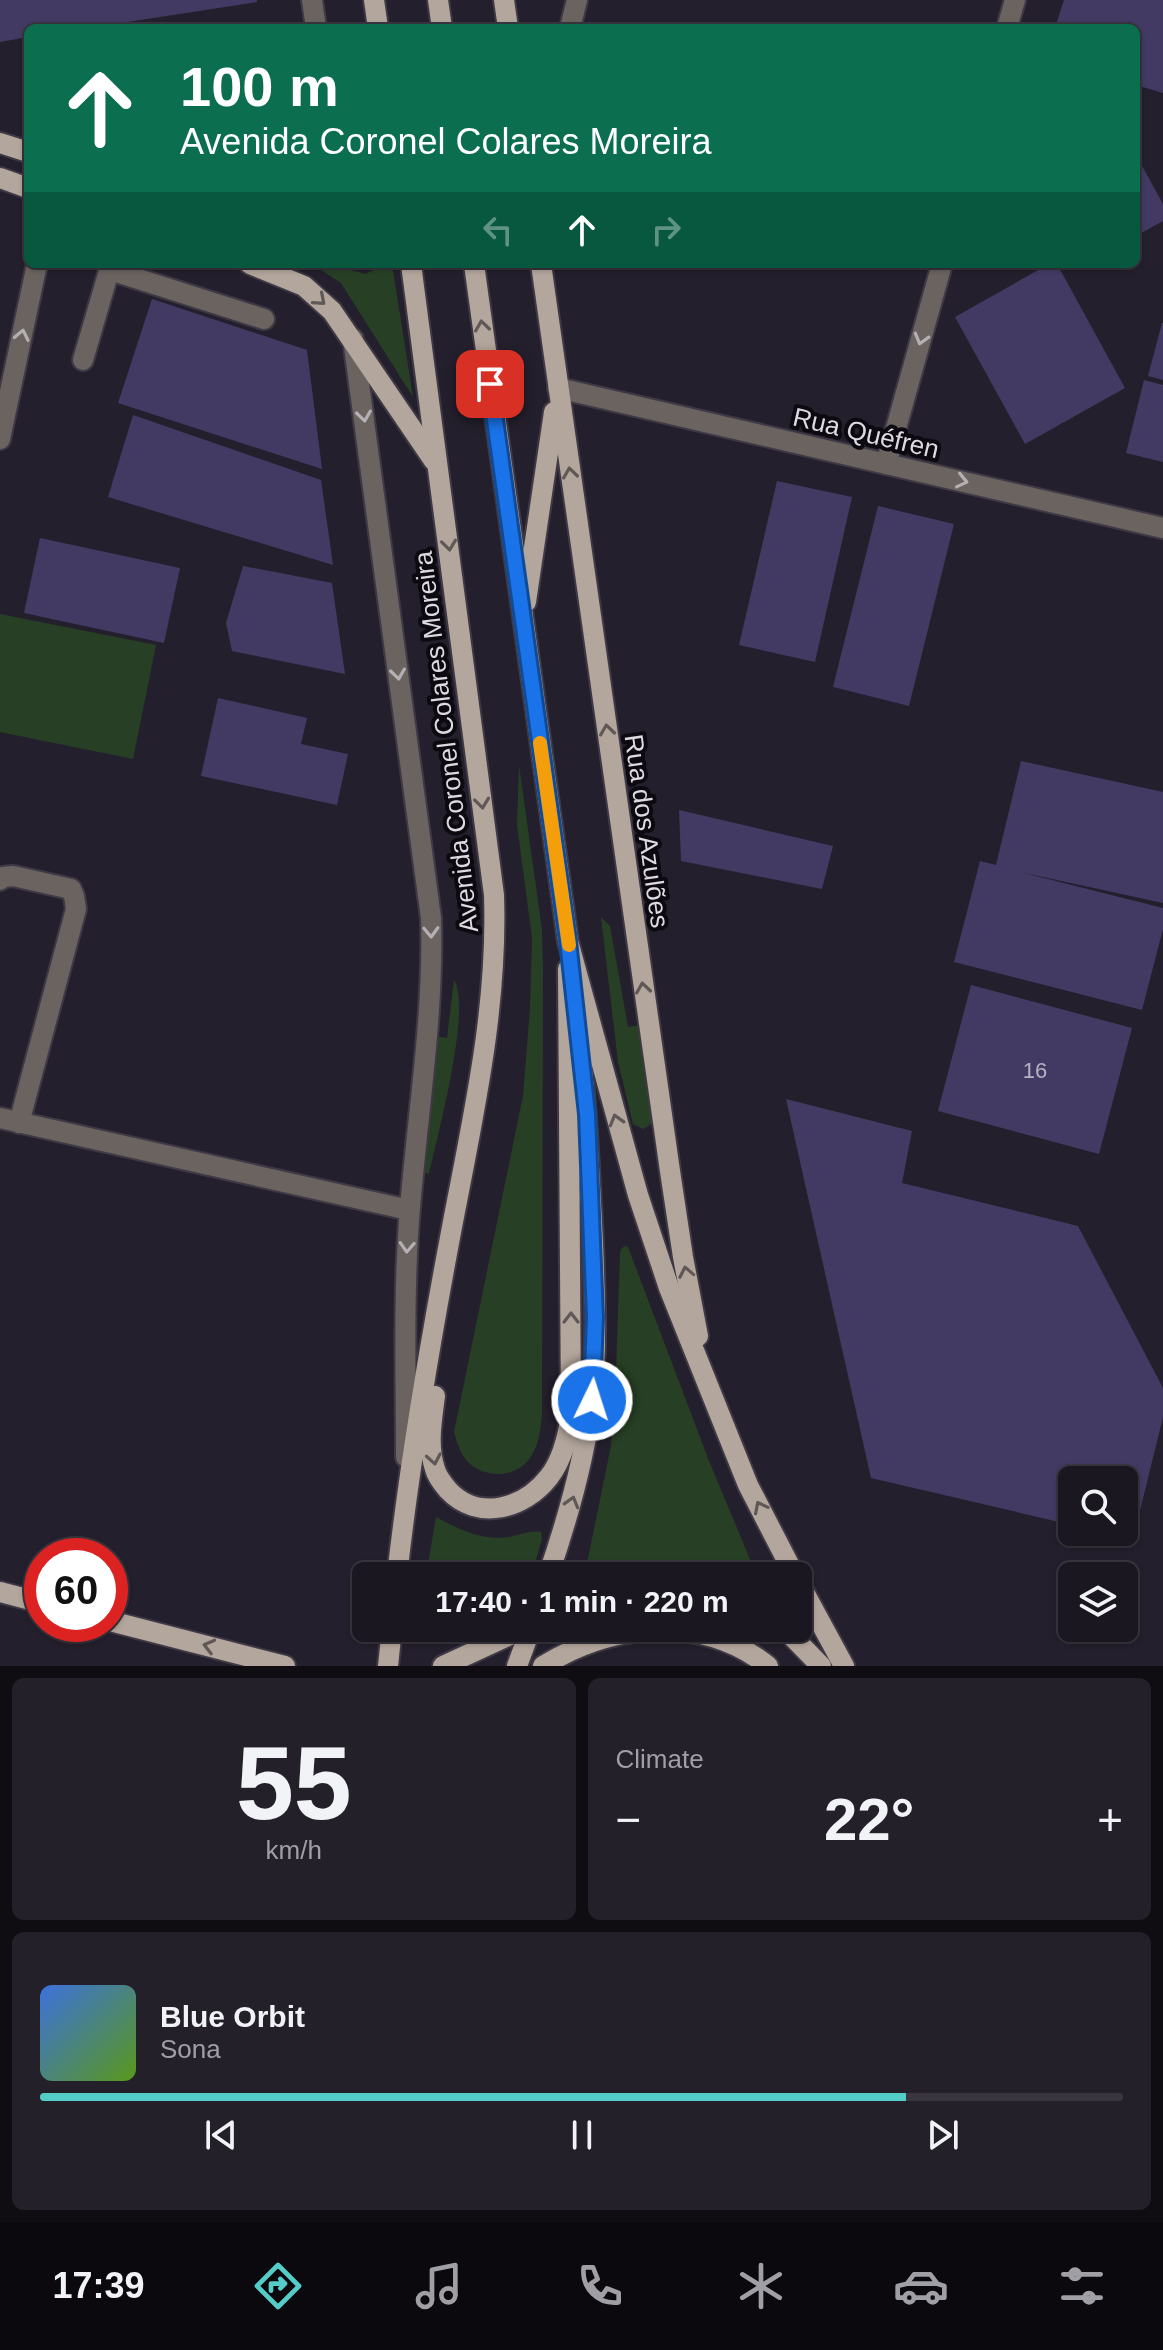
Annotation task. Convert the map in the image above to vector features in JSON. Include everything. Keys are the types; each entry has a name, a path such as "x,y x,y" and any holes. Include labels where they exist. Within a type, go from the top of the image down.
{"main road":[{"path":"374,0 377,24"},
{"path":"438,0 441,24"},
{"path":"504,0 507,24"},
{"path":"0,143 24,151"},
{"path":"0,178 24,187"},
{"path":"260,268 304,286 332,311 439,468"},
{"name":"Avenida Coronel Colares Moreira","path":"399,1562 429,1353 481,1077 495,956 494,895 412,268"},
{"path":"475,268 568,941 588,1123 595,1317 592,1400 579,1475 552,1562"},
{"name":"Rua dos Azulões","path":"542,268 683,1257 714,1402"},
{"path":"522,625 558,388"},
{"path":"568,941 638,1195 669,1288 748,1485 789,1562"},
{"path":"481,1077 431,1434 435,1471 443,1485 469,1505 485,1509 503,1508 539,1489 558,1462 571,1414 568,941"},
{"path":"0,1592 24,1598"},
{"path":"812,1606 844,1666"},
{"path":"128,1626 285,1666"},
{"path":"543,1666 574,1648 600,1638 650,1630 688,1631 724,1640 768,1666"},
{"path":"388,1666 391,1642"},
{"path":"443,1666 497,1642"},
{"path":"517,1666 524,1642"},
{"path":"798,1642 821,1666"}],"street":[{"path":"312,0 315,24"},
{"path":"571,24 577,0"},
{"path":"1008,24 1015,0"},
{"path":"0,439 36,268"},
{"path":"83,360 111,268"},
{"path":"114,268 264,319"},
{"path":"886,464 941,268"},
{"name":"Avenida Coronel Colares Moreira","path":"353,339 431,918 431,981 406,1273 406,1497"},
{"name":"Rua Quéfren","path":"558,388 1163,528"},
{"path":"0,880 13,876 71,889 76,909 10,1120 409,1210"}],"green space":[{"path":"318,268 345,268 365,274 378,268 393,268 413,397 341,283"},
{"path":"0,614 156,645 133,759 0,732"},
{"path":"519,765 542,930 542,1412 537,1444 526,1463 510,1472 492,1474 467,1461 454,1432 523,1096 532,938 517,825"},
{"path":"601,917 610,926 628,1027 640,1025 656,1116 653,1123 643,1129 633,1124 618,1062"},
{"path":"454,980 459,1017 456,1044 429,1174 423,1172 435,1036 447,1038"},
{"path":"628,1247 709,1461 751,1562 587,1562 611,1446 621,1249"},
{"path":"436,1517 480,1536 499,1538 541,1532 535,1562 428,1562"}],"building":[{"path":"0,0 257,0 114,24 24,24 24,38 0,42"},
{"path":"1064,0 1163,0 1163,93 1140,86 1140,24 1056,24"},
{"path":"1140,162 1163,204 1163,221 1140,234"},
{"path":"1042,268 1059,268 1125,388 1025,444 955,317"},
{"path":"152,299 307,350 322,469 118,403"},
{"path":"1163,323 1163,380 1148,376"},
{"path":"1144,380 1163,385 1163,462 1126,453"},
{"path":"133,415 321,480 333,565 108,497"},
{"path":"777,481 852,497 815,662 739,645"},
{"path":"878,506 954,524 909,706 833,687"},
{"path":"40,538 180,568 164,643 24,613"},
{"path":"243,566 332,583 345,674 232,651 226,623"},
{"path":"218,698 307,718 301,744 348,754 337,805 201,776"},
{"path":"1021,761 1163,792 1163,903 1020,872 1163,908 1163,929 1142,1010 954,962 980,861 996,865"},
{"path":"679,810 833,846 822,889 681,861"},
{"path":"971,985 1132,1028 1099,1154 938,1111"},
{"path":"786,1099 912,1131 902,1183 1078,1226 1163,1388 1163,1417 1138,1519 1138,1466 1058,1466 1058,1522 871,1478"}],"slow traffic":[{"path":"540,743 569,945"}],"route":[{"path":"490,384 568,941 587,1114 595,1317 592,1400"}]}
